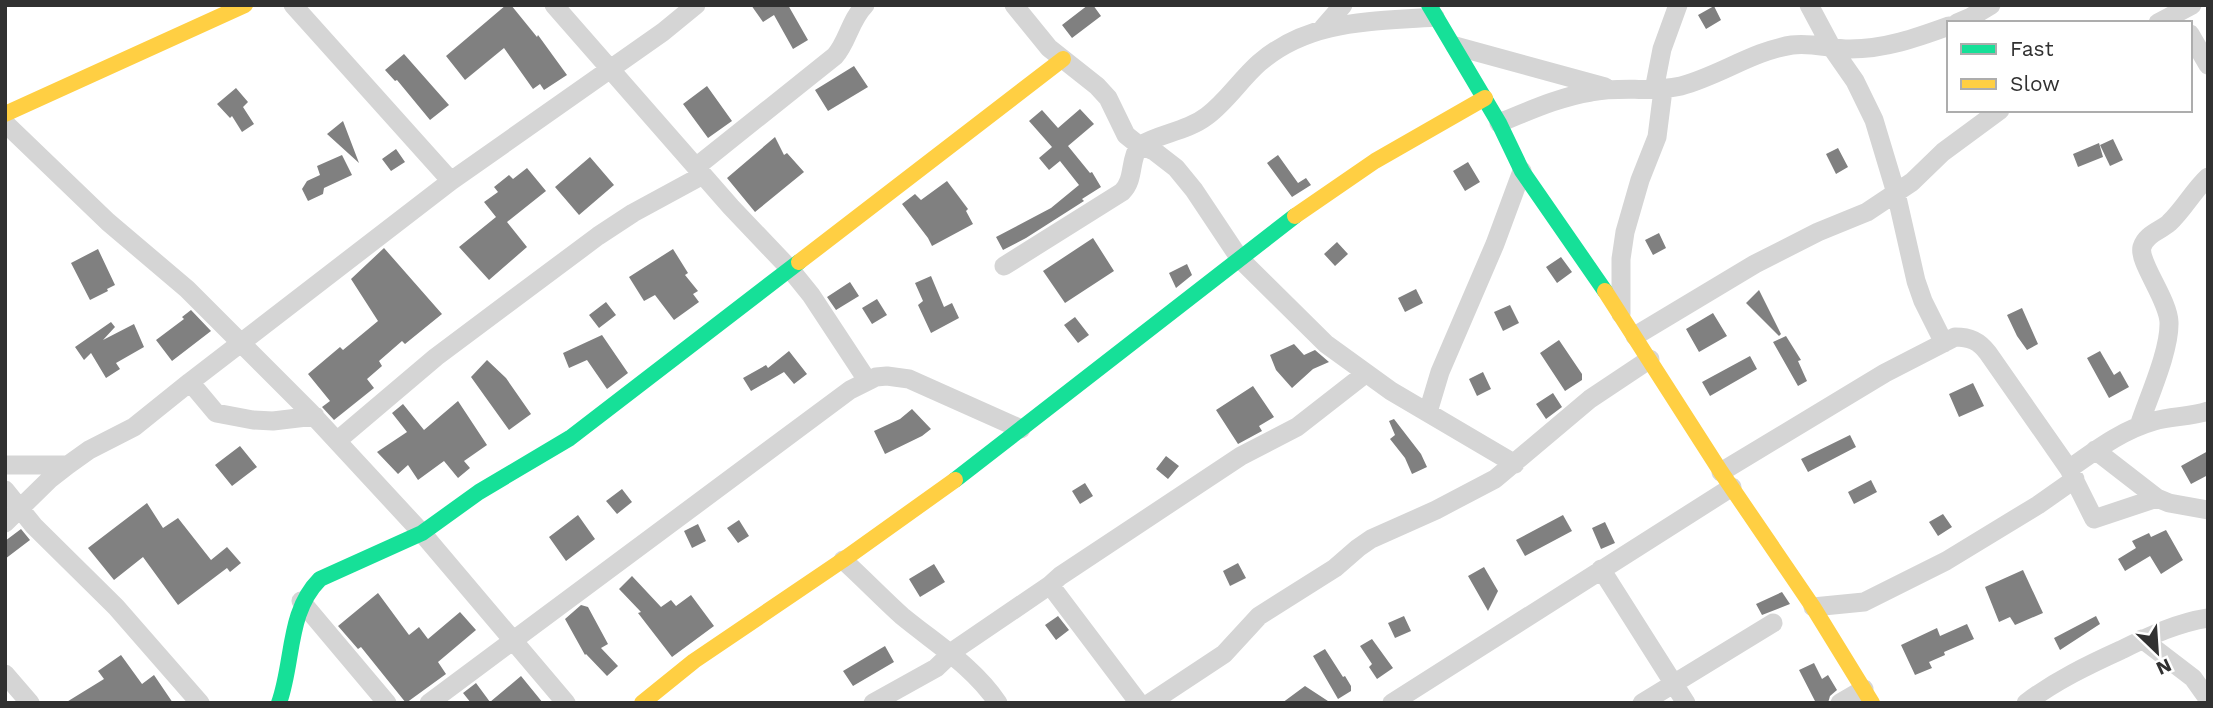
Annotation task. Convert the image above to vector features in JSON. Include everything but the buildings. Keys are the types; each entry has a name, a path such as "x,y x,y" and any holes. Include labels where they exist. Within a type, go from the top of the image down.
{"street":[{"path":"5,114 245,5"},
{"path":"293,5 451,181"},
{"path":"554,5 699,171 790,269 811,295 867,380"},
{"path":"5,523 68,465 89,450 134,427 451,181 696,5"},
{"path":"338,440 436,357 598,236 699,171 835,56 865,5"},
{"path":"1014,5 1049,48 1097,86 1114,108 1126,135 1166,159 1186,178 1240,259 1306,326 1365,373 1515,464"},
{"path":"1323,28 1343,5"},
{"path":"1621,314 1625,232 1640,180 1657,138 1661,49 1678,5"},
{"path":"1809,5 1832,48 1855,81 1874,120 1896,193 1916,281 1944,343"},
{"path":"1963,21 1991,5"},
{"path":"2162,21 2182,12"},
{"path":"1004,266 1122,192 1130,181 1134,154 1142,144 1192,126 1220,105 1272,52 1323,28 1439,14 1454,46 1499,123 1522,171 1621,314 1868,696 1839,703"},
{"path":"1499,123 1570,97 1613,89 1658,90 1684,85 1784,46 1808,44 1832,48 1872,48 1894,44 1947,27"},
{"path":"2192,37 2208,65"},
{"path":"1454,46 1613,89"},
{"path":"279,703 288,675 301,601 320,579 422,533 480,492 570,438 1063,59"},
{"path":"642,703 694,661 844,560 951,483 1337,186 1429,128 1485,98"},
{"path":"1634,336 1755,264 1818,232 1867,212 1896,193 1928,168 1943,152 1997,112"},
{"path":"5,122 108,222 187,289 315,416 422,533 566,703"},
{"path":"1428,412 1440,372 1495,244 1522,171"},
{"path":"2138,426 2165,349 2169,324 2164,299 2143,261 2141,250 2147,238 2168,224 2208,177"},
{"path":"1392,703 1601,569 1727,479 1885,373 1955,337 1963,337 1983,346 2072,474 2094,519 2157,498"},
{"path":"1050,584 1149,702 1224,654 1259,616 1335,568 1358,548 1495,479 1590,399 1650,359"},
{"path":"873,703 936,668 951,653 1060,576 1241,456 1297,426 1365,373"},
{"path":"429,703 867,380 887,376 909,379 1021,429"},
{"path":"190,382 216,413 273,421 315,416"},
{"path":"1812,607 1864,602 1946,561 2038,505 2095,450 2138,426 2208,411"},
{"path":"2095,450 2157,498 2169,503 2208,510"},
{"path":"5,465 68,465"},
{"path":"5,490 47,540 116,607 200,703"},
{"path":"844,560 902,616 968,667 995,698 1016,703"},
{"path":"1601,569 1686,703"},
{"path":"301,601 387,703"},
{"path":"2026,703 2091,663 2142,639 2176,625 2208,618"},
{"path":"1642,703 1773,623"},
{"path":"2142,639 2193,678 2208,699"},
{"path":"5,674 30,703"}],"traffic: fast":[{"path":"1429,5 1499,123 1522,171 1605,291"},
{"path":"955,480 1295,216"},
{"path":"279,703 296,622 309,592 320,579 422,533 479,492 570,438 799,262"}],"traffic: slow":[{"path":"5,114 245,5"},
{"path":"799,262 1063,59"},
{"path":"1295,216 1375,161 1485,98"},
{"path":"1605,291 1721,472 1813,607 1872,703"},
{"path":"642,703 694,661 955,480"}]}
